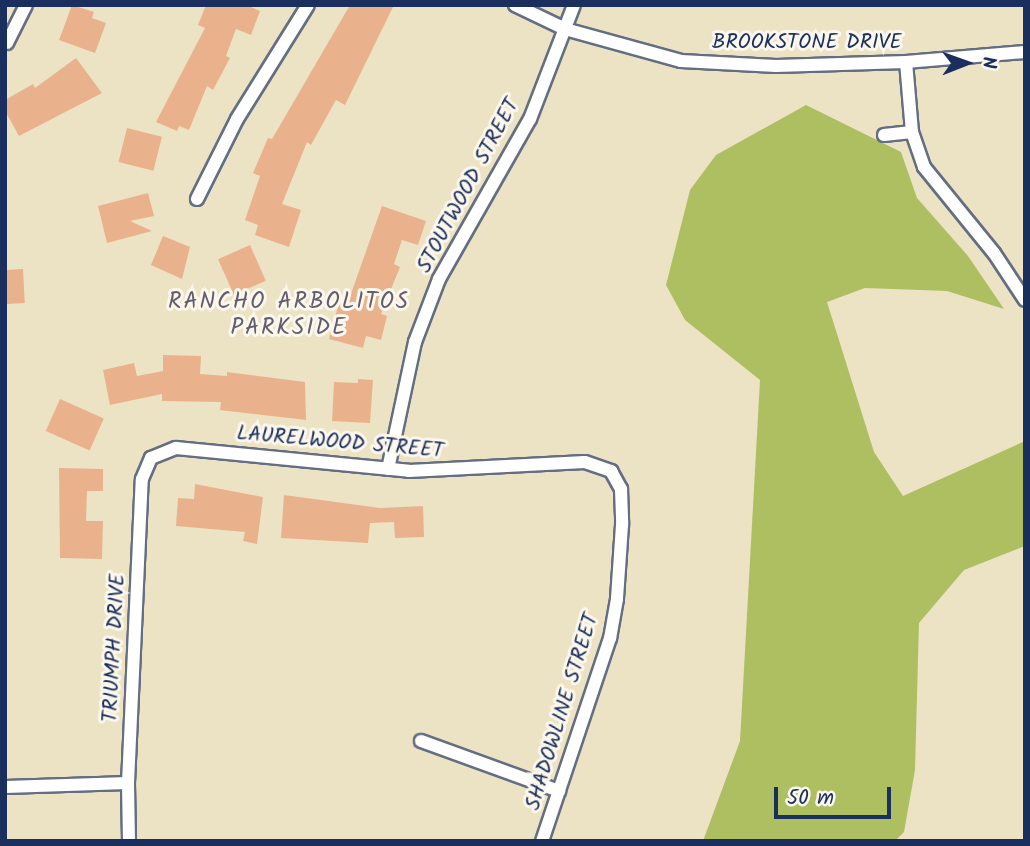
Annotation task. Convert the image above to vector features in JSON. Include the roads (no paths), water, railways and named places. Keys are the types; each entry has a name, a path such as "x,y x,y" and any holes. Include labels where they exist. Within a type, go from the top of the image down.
{"street":[{"path":"7,43 26,5"},
{"path":"197,199 237,119 308,5"},
{"name":"BROOKSTONE DRIVE","path":"515,5 565,29 681,61 748,67 906,62 1025,52"},
{"name":"STOUTWOOD STREET","path":"388,469 415,342 439,279 530,119 574,5"},
{"path":"906,62 912,132 924,167 939,190 994,253 1025,300"},
{"path":"884,135 912,132"},
{"name":"LAURELWOOD STREET","path":"151,458 177,448 388,469 452,471 585,462 611,471"},
{"name":"TRIUMPH DRIVE","path":"129,841 128,783 142,479 151,458"},
{"name":"SHADOWLINE STREET","path":"542,841 610,638 617,599 622,525 621,489 611,471"},
{"path":"421,741 559,791"},
{"path":"5,787 128,783"}],"district":[{"name":"RANCHO ARBOLITOS PARKSIDE","path":"289,315"}]}
